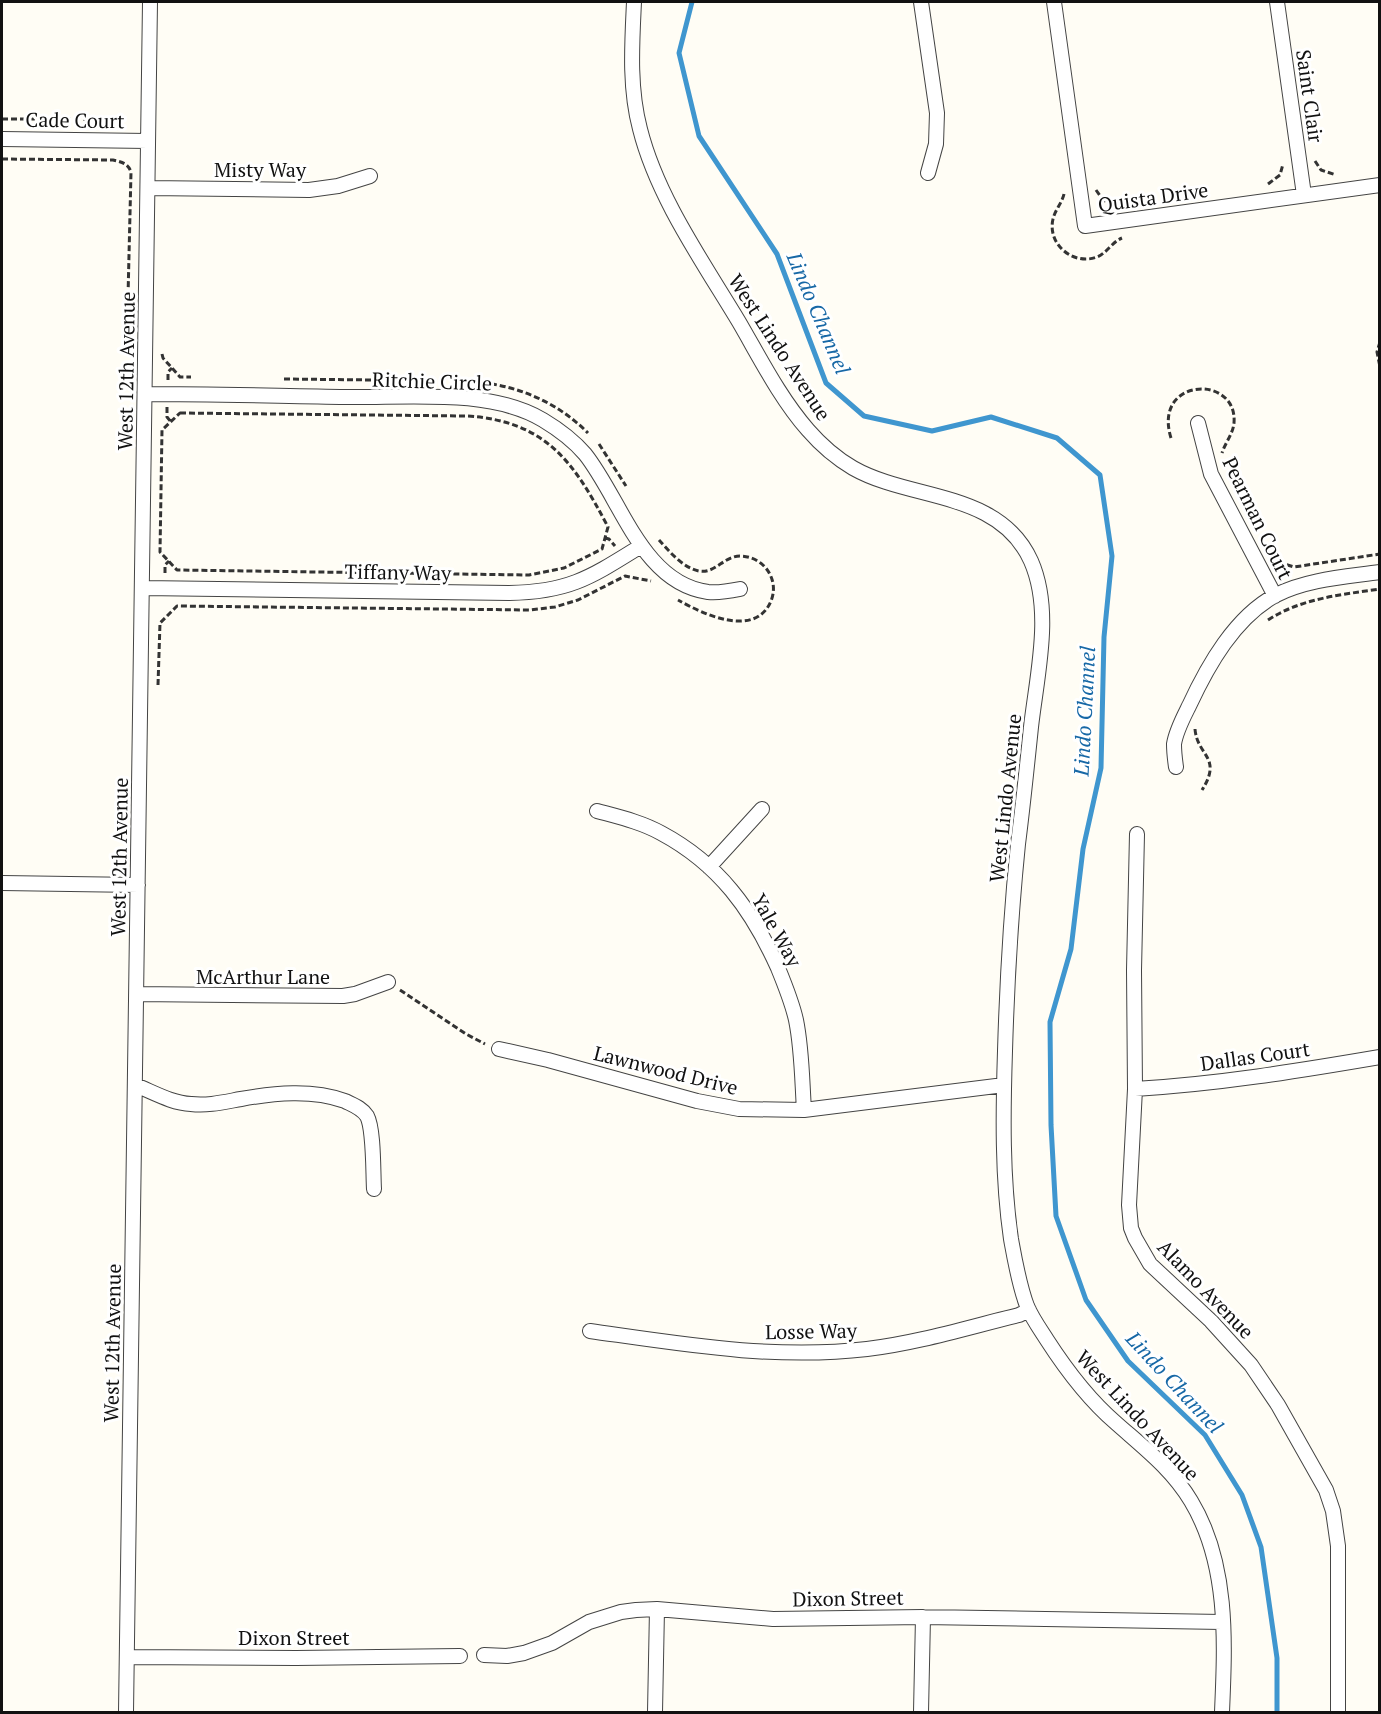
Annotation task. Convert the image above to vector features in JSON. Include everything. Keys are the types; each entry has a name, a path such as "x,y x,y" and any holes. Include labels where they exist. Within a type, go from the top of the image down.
{"street":[{"name":"West 12th Avenue","path":"126,1713 150,2"},
{"name":"West Lindo Avenue","path":"634,2 633,92 639,129 649,158 667,199 688,236 800,420 834,455 861,472 885,482 954,500 996,519 1019,541 1034,568 1040,594 1041,639 1018,850 1007,1003 1004,1085 1006,1185 1014,1257 1029,1310 1063,1364 1083,1390 1166,1467 1191,1500 1203,1524 1215,1558 1220,1589 1222,1713"},
{"path":"921,2 938,113 936,144 928,173"},
{"name":"Quista Drive","path":"1054,2 1085,226 1380,185"},
{"name":"Saint Clair","path":"1277,2 1304,195"},
{"name":"Cade Court","path":"2,139 148,141"},
{"name":"Misty Way","path":"148,188 309,190 338,186 370,176"},
{"name":"Ritchie Circle","path":"146,394 449,398 508,405 525,410 556,428 584,452 604,481 641,546 660,567 684,584 708,592 740,590"},
{"name":"Pearman Court","path":"1198,423 1211,474 1275,596"},
{"name":"Tiffany Way","path":"143,588 543,592 584,580 641,546"},
{"path":"1176,767 1174,744 1177,732 1206,672 1233,633 1260,606 1275,596 1298,586 1321,580 1380,572"},
{"path":"709,867 762,809"},
{"name":"Yale Way","path":"597,812 633,821 661,833 709,867 748,911 771,954 796,1020 804,1110"},
{"name":"Alamo Avenue","path":"1137,834 1134,970 1135,1089 1129,1205 1131,1228 1150,1264 1211,1320 1251,1365 1278,1405 1317,1474 1333,1511 1339,1570 1338,1713"},
{"path":"2,883 138,885"},
{"name":"McArthur Lane","path":"136,994 343,996 388,982"},
{"name":"Lawnwood Drive","path":"499,1049 548,1059 719,1106 761,1110 804,1110 1004,1085"},
{"name":"Dallas Court","path":"1135,1089 1273,1075 1380,1057"},
{"path":"135,1085 171,1100 190,1104 214,1104 257,1096 295,1094 329,1097 352,1104 360,1108 369,1119 375,1189"},
{"name":"Losse Way","path":"590,1331 728,1349 826,1352 905,1342 1018,1316 1029,1310"},
{"path":"655,1713 657,1609"},
{"name":"Dixon Street","path":"484,1655 507,1656 524,1653 552,1643 589,1622 605,1616 621,1612 657,1609 773,1619 924,1617 1222,1622"},
{"path":"921,1713 924,1617"},
{"name":"Dixon Street","path":"127,1657 460,1656"}],"path":[{"path":"2,118 108,119"},
{"path":"1314,156 1322,170 1330,174 1341,174"},
{"path":"2,159 113,160 129,168 131,172 128,297"},
{"path":"1260,185 1267,185 1276,179 1282,170 1283,160"},
{"path":"1095,187 1103,201 1119,205"},
{"path":"1064,191 1054,214 1052,227 1058,244 1066,253 1078,258 1092,258 1104,253 1118,240 1130,236"},
{"path":"1380,342 1377,352 1380,367"},
{"path":"162,354 180,377 200,378"},
{"path":"278,379 378,380"},
{"path":"450,381 492,383 537,396 564,412 591,436"},
{"path":"1171,438 1167,421 1168,413 1175,400 1190,390 1212,390 1219,393 1229,403 1234,417 1233,430 1222,451 1222,460"},
{"path":"180,413 452,416 497,419 511,423 537,437 564,458 582,480 608,527 602,549 574,564 541,574 177,570 160,552 162,430 180,413"},
{"path":"596,441 614,465 627,488"},
{"path":"654,534 673,554 694,569 709,570 728,558 743,555 762,564 767,569 773,584 772,598 764,612 746,621 731,621 706,613 676,599"},
{"path":"1271,554 1281,563 1294,567 1380,554"},
{"path":"158,685 160,623 177,606 529,610 555,607 578,600 625,576 648,579 657,586"},
{"path":"1265,623 1292,607 1312,600 1380,589"},
{"path":"1196,723 1196,738 1206,753 1210,766 1208,779 1202,790"},
{"path":"388,982 466,1034 499,1049"}],"waterway":[{"name":"Lindo Channel","path":"692,2 679,53 699,136 777,254 826,383 864,416 932,431 991,417 1057,438 1100,475 1112,556 1104,637 1101,768 1083,849 1071,949 1050,1022 1051,1125 1056,1216 1086,1300 1128,1361 1205,1435 1242,1495 1261,1547 1277,1658 1277,1712"}]}
